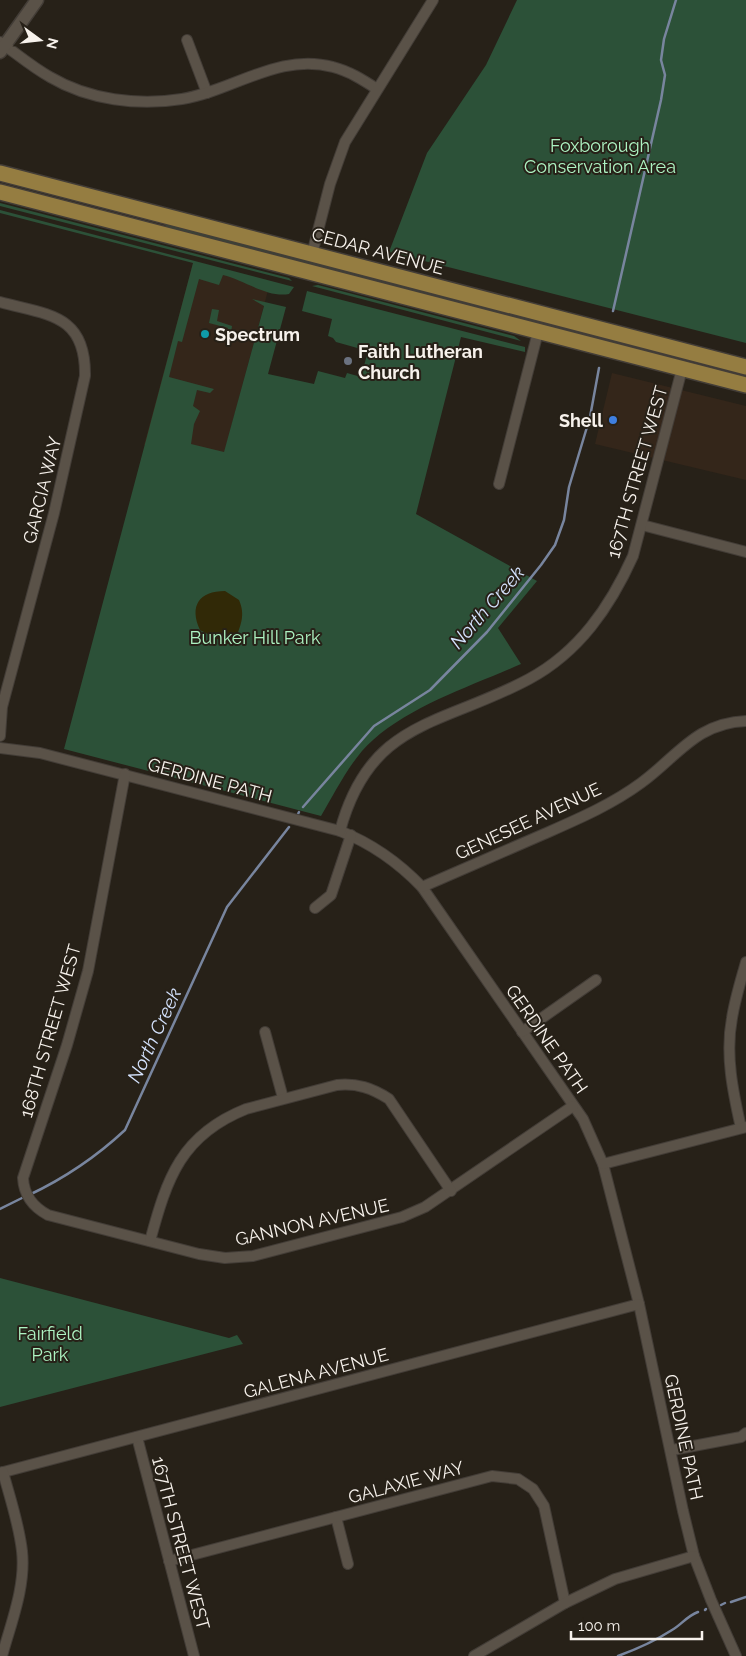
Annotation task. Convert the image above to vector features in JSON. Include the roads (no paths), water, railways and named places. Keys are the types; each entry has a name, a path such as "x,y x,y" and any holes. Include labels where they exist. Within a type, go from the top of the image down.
{"main road":[{"name":"CEDAR AVENUE","path":"0,173 743,366"},
{"path":"0,192 746,385"},
{"path":"682,369 704,364 743,366"}],"street":[{"path":"37,0 2,46 53,80 98,96 129,102 184,99 207,93 265,71 298,64 332,66 344,70 377,89"},
{"path":"312,254 337,161 353,127 433,0"},
{"path":"186,40 207,93"},
{"name":"GARCIA WAY","path":"0,302 49,315 64,322 76,334 86,357 85,376 54,513 2,707 0,736"},
{"path":"498,484 538,332"},
{"name":"167TH STREET WEST","path":"340,831 347,804 357,784 370,764 388,746 416,728 529,679 580,640 600,616 620,586 633,556 682,369"},
{"path":"642,525 746,552"},
{"name":"GENESEE AVENUE","path":"422,887 602,808 642,783 694,737 713,726 729,722 746,721"},
{"name":"GERDINE PATH","path":"0,748 40,753 340,831 351,835 388,856 422,887 592,1134 603,1164 639,1304 694,1556 736,1656"},
{"name":"168TH STREET WEST","path":"33,1206 24,1186 25,1170 67,1045 88,971 125,774"},
{"path":"315,908 331,895 351,835"},
{"path":"603,1164 744,1127 732,1091 729,1047 732,1018 746,962"},
{"path":"522,1032 596,980"},
{"path":"265,1032 283,1098"},
{"path":"150,1241 165,1188 178,1162 188,1148 203,1134 232,1115 283,1098 344,1084 376,1091 389,1100 451,1190"},
{"name":"GANNON AVENUE","path":"33,1206 48,1215 213,1257 253,1256 402,1217 425,1207 573,1106"},
{"name":"GALENA AVENUE","path":"2,1473 639,1304"},
{"path":"672,1450 741,1437 746,1433"},
{"name":"167TH STREET WEST","path":"137,1437 194,1656"},
{"path":"2,1473 20,1538 23,1564 20,1588 2,1656"},
{"name":"GALAXIE WAY","path":"169,1561 492,1476 518,1479 533,1489 544,1506 565,1603"},
{"path":"336,1517 348,1564"},
{"path":"474,1656 565,1603 616,1579 694,1556"}],"waterway":[{"name":"North Creek","path":"613,311 661,100 665,75 661,60 664,39 676,0"},
{"name":"North Creek","path":"303,807 374,726 430,690 487,632 555,545 564,520 569,487 590,417 599,368"},
{"name":"North Creek","path":"29,1195 80,1166 125,1130 227,907 289,827"},
{"name":"North Creek","path":"0,1209 24,1197"},
{"path":"731,1602 746,1597"},
{"path":"721,1605 725,1603"},
{"path":"618,1656 659,1638 698,1612"}],"place":[{"name":"Spectrum","path":"205,334"},
{"name":"Faith Lutheran Church","path":"348,361"},
{"name":"Shell","path":"613,420"}],"park label":[{"name":"Foxborough Conservation Area","path":"600,155"},
{"name":"Bunker Hill Park","path":"255,637"},
{"name":"Fairfield Park","path":"50,1344"}]}
